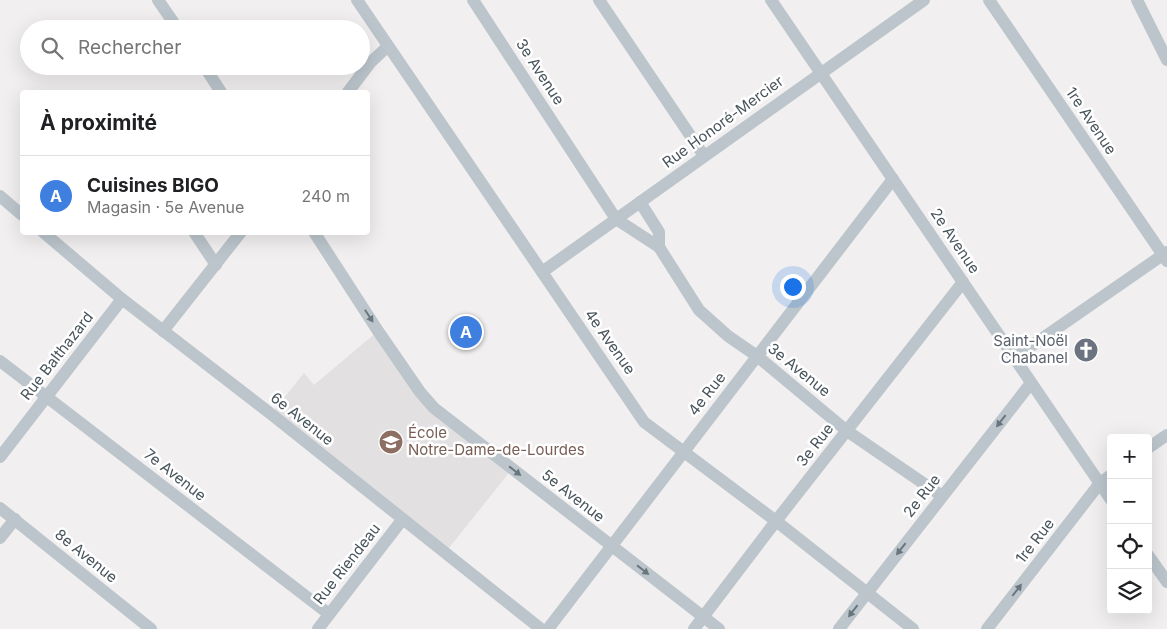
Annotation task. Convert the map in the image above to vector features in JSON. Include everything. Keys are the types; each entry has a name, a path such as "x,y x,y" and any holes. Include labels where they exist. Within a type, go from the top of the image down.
{"street":[{"path":"158,0 172,20"},
{"name":"4e Avenue","path":"357,0 644,422 776,521 913,629"},
{"name":"3e Avenue","path":"473,0 616,219 659,247 699,310 728,336 757,356 847,431 942,496"},
{"path":"599,0 704,156"},
{"name":"2e Avenue","path":"771,0 1107,494"},
{"name":"Rue Honoré-Mercier","path":"542,272 820,72 924,0"},
{"name":"1re Avenue","path":"989,0 1166,256"},
{"path":"1137,0 1167,60"},
{"path":"370,63 388,46"},
{"path":"210,75 221,90"},
{"path":"350,90 361,75"},
{"name":"4e Rue","path":"548,629 893,179"},
{"path":"0,196 20,213"},
{"name":"3e Avenue","path":"640,202 659,232 659,247"},
{"name":"6e Avenue","path":"47,235 122,299 271,414 541,629"},
{"path":"196,235 216,264"},
{"path":"163,331 239,235"},
{"name":"5e Avenue","path":"316,235 383,339 420,392 434,408 719,629"},
{"path":"1014,358 1166,256"},
{"name":"3e Rue","path":"694,629 963,282"},
{"name":"Rue Balthazard","path":"0,457 122,299"},
{"name":"7e Avenue","path":"0,361 329,614"},
{"name":"2e Rue","path":"839,629 1032,383"},
{"path":"1152,445 1167,435"},
{"name":"1re Rue","path":"987,629 1100,484 1107,478"},
{"name":"8e Avenue","path":"0,508 151,629"},
{"path":"0,538 15,519"},
{"name":"Rue Riendeau","path":"318,629 402,520"},
{"path":"1152,560 1166,578"}],"shaded area":[{"name":"École Notre-Dame-de-Lourdes","path":"378,331 420,392 512,469 445,553 271,414 304,373 314,385"}],"place":[{"name":"Cuisines BIGO","path":"466,332"},
{"name":"Saint-Noël Chabanel","path":"1086,350"},
{"name":"École Notre-Dame-de-Lourdes","path":"391,442"}]}
